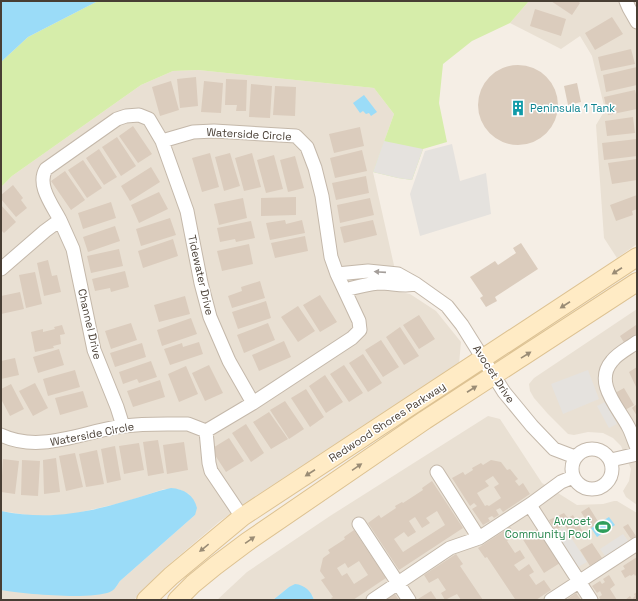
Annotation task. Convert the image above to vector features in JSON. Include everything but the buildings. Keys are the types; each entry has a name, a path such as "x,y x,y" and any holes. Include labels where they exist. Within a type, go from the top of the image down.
{"main road":[{"name":"Redwood Shores Parkway","path":"146,600 171,576 242,517 637,258"},
{"name":"Redwood Shores Parkway","path":"177,600 210,570 247,542 493,376 637,282"}],"street":[{"path":"626,1 637,22"},
{"path":"1,269 60,220 44,185 43,177 46,169 117,119 133,114 149,119 162,142"},
{"name":"Waterside Circle","path":"1,435 14,441 34,443 64,439 123,426 188,424 206,431 253,403 358,334 360,330 359,321 331,257 322,196 315,168 307,147 296,136 214,131 193,132 162,142"},
{"name":"Tidewater Drive","path":"162,142 187,211 201,283 210,317 229,361 253,403"},
{"name":"Channel Drive","path":"60,220 73,249 84,310 94,350 123,426"},
{"name":"Avocet Drive","path":"338,274 368,271 398,274 416,284 447,306 462,324 482,359 504,392 532,426 554,449 576,457"},
{"path":"345,290 380,283 408,286 416,284"},
{"path":"637,342 612,361 606,372 605,378 606,388 629,428 637,448"},
{"path":"206,431 211,470 242,517"},
{"path":"587,449 601,451 611,460 612,473 610,479 601,488 594,490 588,489 576,482 573,477 571,470 572,463 581,452 587,449"},
{"path":"611,460 637,454"},
{"path":"437,472 479,538"},
{"path":"373,600 450,548 479,538 531,504 561,482 573,477"},
{"path":"531,504 533,510 591,600"},
{"path":"359,524 409,600"},
{"path":"551,600 637,544"}],"shaded area":[{"path":"529,1 637,1 637,244 617,258 604,238 596,125 605,110 592,56 580,36 561,49 510,23"},
{"path":"198,70 374,88 394,114 373,172 400,292 410,294 436,311 461,342 459,364 220,521 166,567 134,600 1,600 1,590 62,595 102,594 111,591 120,581 195,515 189,494 178,489 164,489 125,502 68,515 34,516 1,511 1,187 12,176 141,85 173,71"},
{"path":"384,141 423,149 412,180 373,172"},
{"path":"452,144 460,181 486,173 491,214 420,236 410,194 425,151"},
{"path":"637,309 637,505 626,497 623,491 629,481 631,469 621,446 613,438 603,433 588,432 574,435 568,434 534,398 530,391 529,384 534,378"},
{"path":"588,370 599,399 563,414 551,384"},
{"path":"605,402 617,424 609,428 597,406"},
{"path":"488,416 500,419 542,483 577,505 603,504 617,501 637,513 637,600 314,600 312,595 289,587 273,600 217,600 247,572 330,516"},
{"path":"564,527 587,562 578,567 556,532"},
{"path":"623,534 629,542 606,557 600,549"}],"green space":[{"path":"98,1 529,1 510,23 472,41 443,64 439,103 447,142 423,149 412,180 373,172 394,114 374,88 198,70 173,71 141,85 12,176 1,187 1,62 28,37"}],"water":[{"path":"1,1 98,1 28,37 1,62"},
{"path":"364,95 377,112 371,116 369,113 366,114 363,111 360,113 353,103"},
{"path":"171,488 184,491 191,496 196,503 197,508 195,515 120,581 112,591 88,596 73,596 1,590 1,511 33,515 79,512 110,506"},
{"name":"Avocet Community Pool","path":"609,517 615,525 597,537 591,528"},
{"path":"295,584 307,589 314,600 273,600 289,587"}],"place":[{"name":"Peninsula 1 Tank","path":"518,108"},
{"name":"Avocet Community Pool","path":"603,527"}]}
